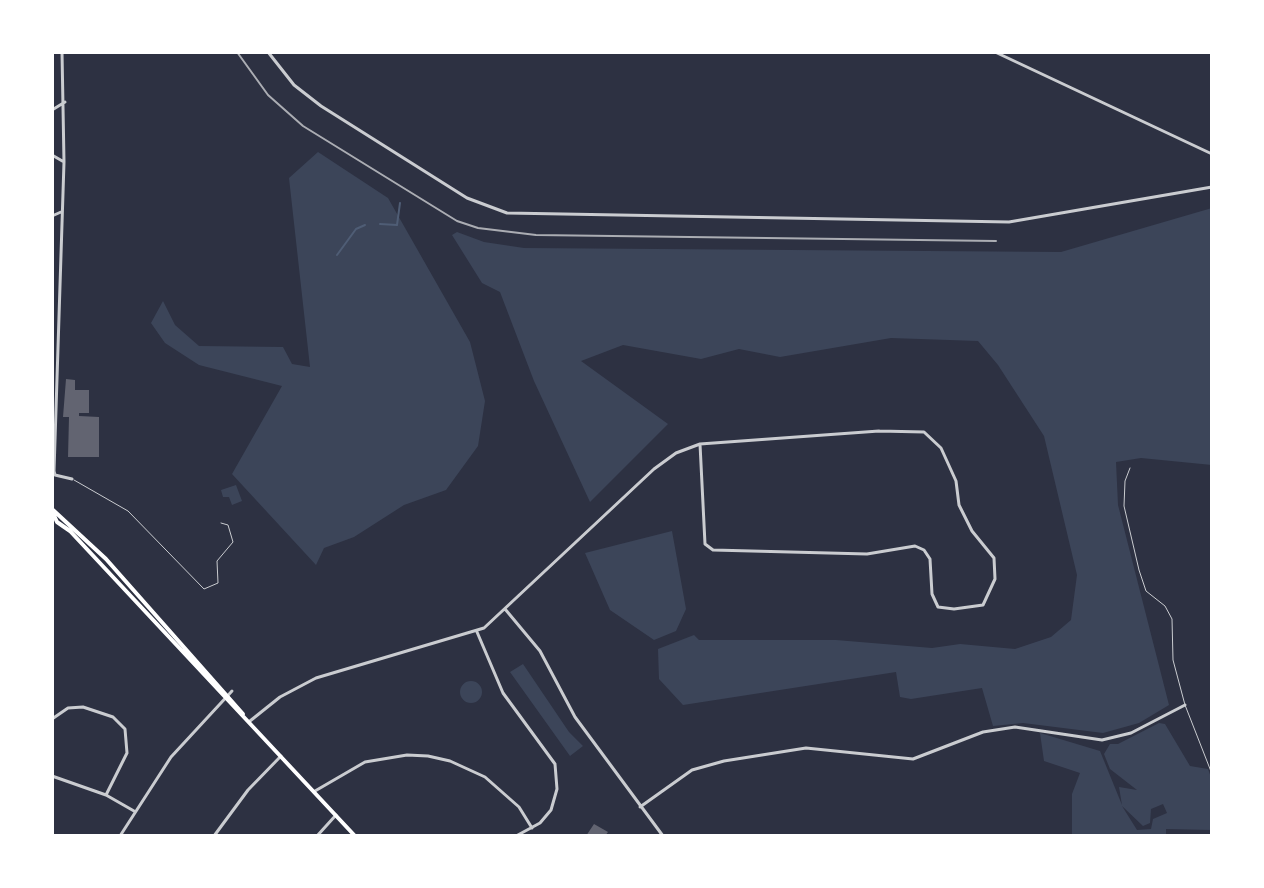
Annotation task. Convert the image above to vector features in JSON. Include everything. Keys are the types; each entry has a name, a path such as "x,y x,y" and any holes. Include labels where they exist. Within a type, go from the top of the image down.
{"main road":[{"path":"52,510 106,559 230,692 249,722"},
{"path":"52,510 57,522 70,531 355,836"}],"street":[{"path":"62,52 64,162 54,308 53,429 55,475 72,479"},
{"path":"268,52 284,75 321,106 467,198 507,213 1009,222 1212,187"},
{"path":"995,52 1212,154"},
{"path":"52,110 65,102"},
{"path":"52,155 64,162"},
{"path":"52,216 61,212"},
{"path":"249,722 280,697 316,678 477,632 654,469 676,453 700,444 879,431 924,432 941,448 956,481 959,505 972,531 994,558 995,579 983,605 954,609 938,607 932,594 930,559 924,550 915,546 867,554 708,548 705,544 700,444"},
{"path":"505,609 540,651 575,717 663,836"},
{"path":"477,632 503,693 555,764 555,800 540,823 516,836"},
{"path":"120,836 183,742 230,692"},
{"path":"640,807 692,770 712,763 806,748 913,759 983,732 1015,727 1102,740 1131,733 1185,705"},
{"path":"52,719 68,708 83,707 113,717 125,729 127,753 106,795"},
{"path":"214,836 248,790 281,755"},
{"path":"315,791 365,762 407,755 428,756 450,761 485,777 519,807 532,828"},
{"path":"52,776 106,795 134,811"},
{"path":"317,836 337,815"},
{"path":"403,836 414,836"}],"lane":[{"path":"1130,468 1125,481 1124,506 1146,591 1165,606 1172,619 1173,660 1185,705 1212,774"},
{"path":"72,479 128,511 204,589 214,587 219,576 217,561 233,542 228,525 221,523"}],"shaded area":[{"path":"318,152 388,198 470,342 485,401 478,446 446,490 404,505 354,537 324,548 316,565 232,474 282,386 199,365 165,343 151,323 163,301 175,325 199,346 283,347 292,364 310,367 289,178"},
{"path":"1212,208 1212,465 1141,458 1116,462 1118,505 1169,705 1139,723 1103,733 1023,723 993,726 982,688 911,699 900,697 896,672 683,705 659,679 658,649 694,635 699,640 836,640 932,648 960,644 1015,649 1051,637 1071,620 1077,575 1044,436 998,365 978,341 891,338 780,357 739,349 701,359 623,345 581,361 668,424 590,502 534,381 500,292 482,283 452,235 457,232 484,242 524,248 1061,252"},
{"path":"236,485 242,501 232,505 229,497 223,497 221,490"},
{"path":"672,531 686,609 676,631 654,640 610,610 585,553"},
{"path":"523,664 569,732 583,746 570,756 510,672"},
{"path":"471,681 479,684 482,692 479,700 471,703 463,700 460,692 463,684"},
{"path":"1159,723 1165,724 1190,766 1208,769 1212,780 1212,830 1166,829 1166,836 1072,836 1072,794 1080,773 1044,761 1040,733 1100,751 1122,805 1119,787 1137,790 1110,769 1104,754 1110,744 1118,744","holes":["1163,804 1167,813 1153,819 1151,829 1137,830 1122,806 1143,826 1150,823 1151,809"]}],"building":[{"path":"66,379 75,380 75,390 89,390 89,413 79,413 79,416 99,417 99,457 68,457 69,417 63,417"},
{"path":"594,824 608,832 605,836 586,836"}],"waterway":[{"path":"380,224 397,225 400,203"},
{"path":"337,255 356,229 365,225"}],"railway":[{"path":"237,52 268,95 303,126 457,221 478,228 536,235 996,241"}]}
